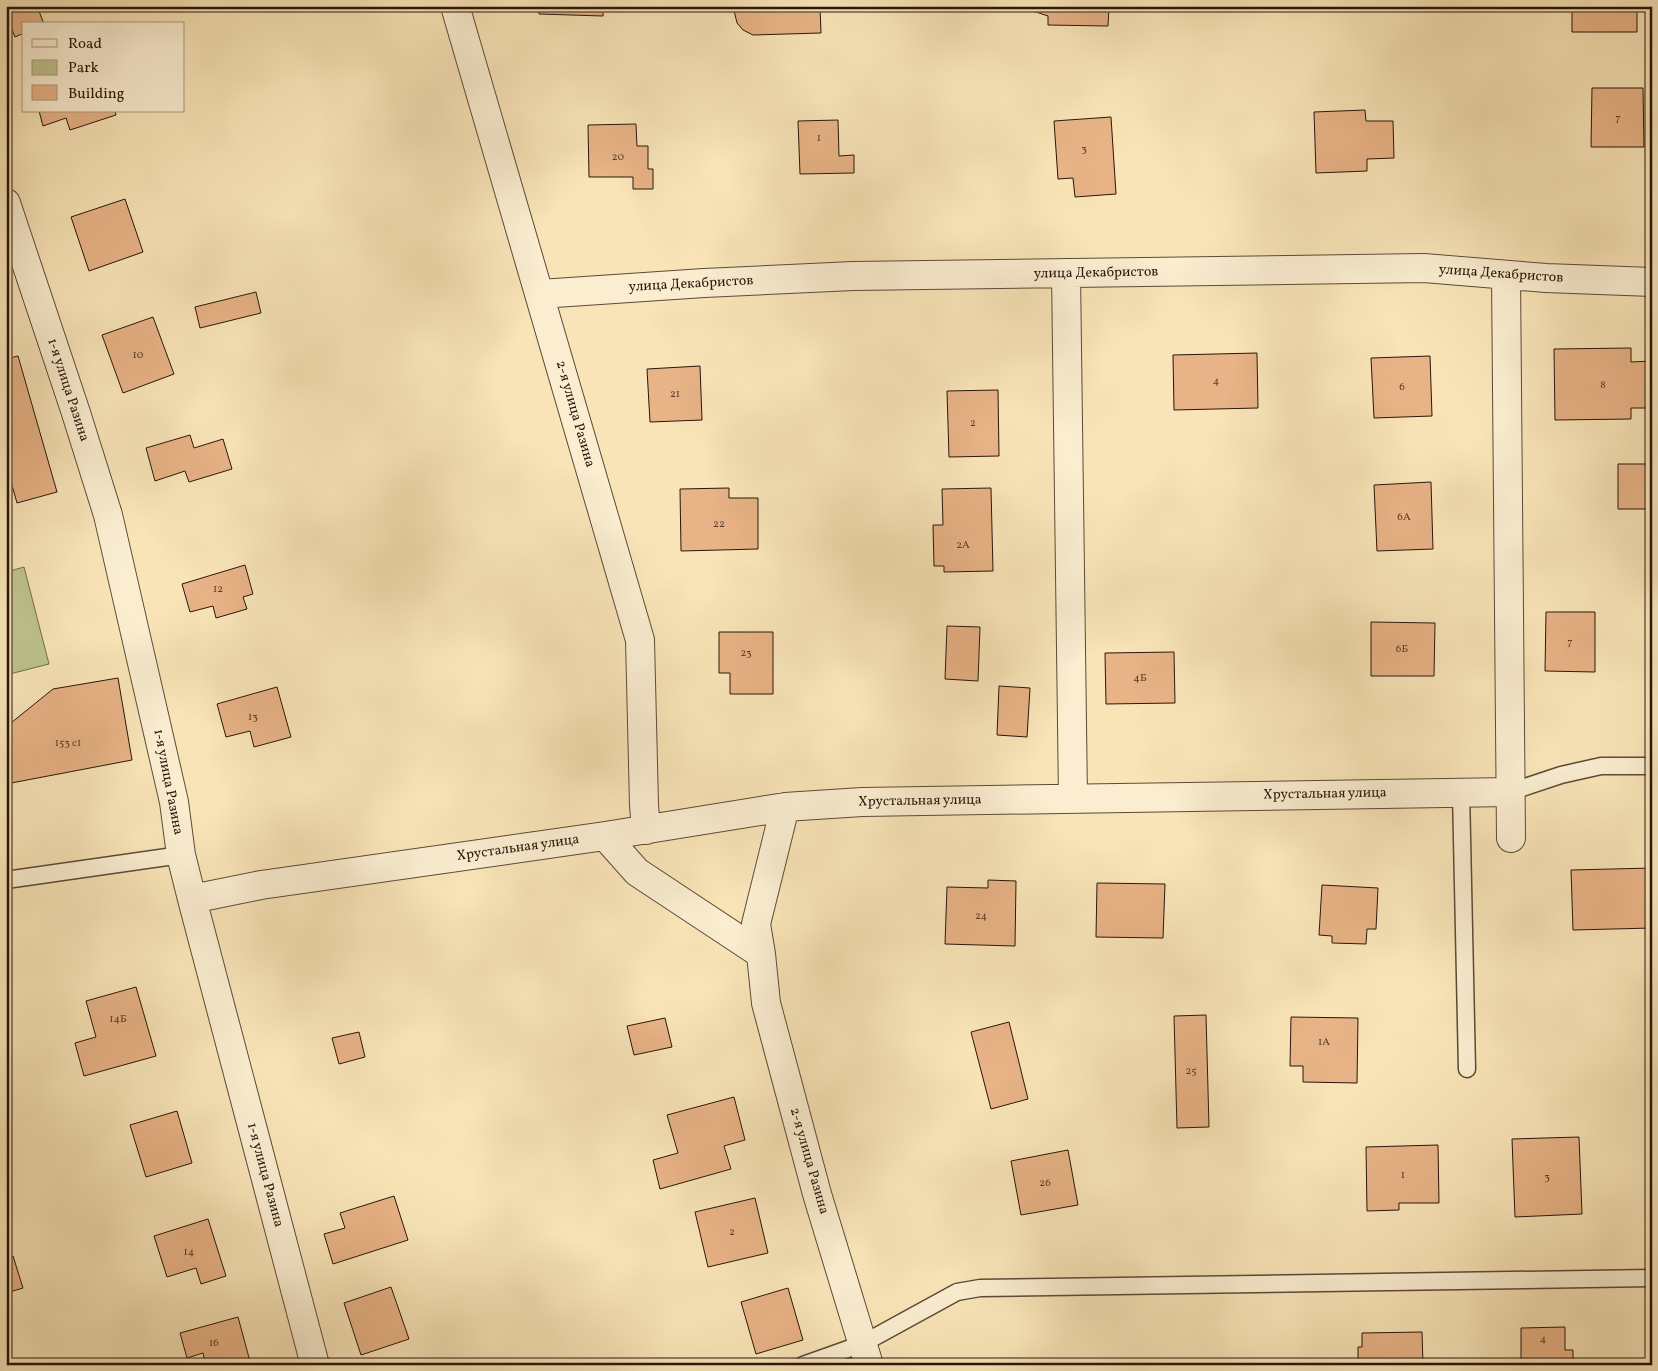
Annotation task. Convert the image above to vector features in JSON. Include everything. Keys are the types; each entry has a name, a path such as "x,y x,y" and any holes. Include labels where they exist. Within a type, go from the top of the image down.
{"street":[{"name":"2-я улица Разина","path":"455,6 640,640 646,830"},
{"name":"1-я улица Разина","path":"6,204 108,515 174,802 182,855 192,899 315,1365"},
{"name":"улица Декабристов","path":"540,294 704,283 852,276 1424,268 1506,275 1652,282"},
{"path":"1066,273 1073,798"},
{"path":"1506,275 1511,838"},
{"name":"Хрустальная улица","path":"192,899 260,885 646,830 785,807 862,802 1510,792"},
{"name":"2-я улица Разина","path":"785,807 756,924 766,1003 817,1194 866,1354"},
{"path":"605,836 637,872 761,954"}],"lane":[{"name":"Хрустальная улица","path":"1510,792 1561,775 1601,766 1652,766"},
{"path":"1461,792 1467,1069"},
{"path":"6,880 182,855"},
{"path":"804,1365 866,1354 956,1292 980,1288 1652,1278"}],"green space":[{"path":"24,567 49,664 6,675 6,572"}],"building":[{"path":"6,6 37,6 43,22 22,22 22,34 15,37 6,14"},
{"path":"603,6 603,16 539,14 539,7 532,7"},
{"path":"733,6 820,6 821,33 753,35 743,30 737,23"},
{"path":"1032,6 1109,6 1108,26 1048,25 1048,16 1033,11"},
{"path":"1572,6 1637,6 1637,32 1572,32"},
{"path":"1592,88 1643,88 1644,147 1591,147"},
{"path":"1365,110 1366,121 1393,121 1394,158 1367,159 1367,171 1316,173 1314,112"},
{"path":"39,112 115,112 116,115 70,130 66,118 43,126"},
{"path":"1111,117 1116,194 1075,197 1073,178 1058,179 1054,121"},
{"path":"838,120 839,156 854,155 854,173 800,174 798,121"},
{"path":"636,124 637,146 648,146 648,169 653,169 653,189 633,189 633,177 589,177 588,125"},
{"path":"125,199 143,252 89,271 71,217"},
{"path":"256,292 261,313 200,328 195,307"},
{"path":"153,317 174,374 123,393 102,335"},
{"path":"1631,348 1631,362 1652,361 1652,408 1631,408 1631,419 1555,420 1554,349"},
{"path":"1257,353 1258,408 1174,410 1173,355"},
{"path":"18,356 57,492 17,503 6,464 6,359"},
{"path":"1430,356 1432,416 1374,418 1371,358"},
{"path":"700,366 702,420 650,422 647,369"},
{"path":"998,390 999,456 949,457 947,391"},
{"path":"190,435 194,448 223,439 232,469 189,482 185,471 155,481 146,448"},
{"path":"1618,464 1652,464 1652,509 1618,509"},
{"path":"1431,482 1433,549 1377,551 1374,485"},
{"path":"729,488 729,498 758,498 758,549 681,551 680,489"},
{"path":"991,488 993,571 944,572 944,566 934,566 933,525 943,525 942,489"},
{"path":"245,565 253,594 243,597 247,609 216,618 213,606 190,612 182,584"},
{"path":"1546,612 1595,612 1595,672 1545,671"},
{"path":"1371,622 1435,623 1434,676 1371,676"},
{"path":"947,626 980,627 978,681 945,679"},
{"path":"719,632 773,632 773,694 730,694 730,673 719,673"},
{"path":"1174,652 1175,703 1106,704 1105,653"},
{"path":"118,678 132,760 6,784 6,727 53,689"},
{"path":"999,686 1030,688 1027,737 997,735"},
{"path":"277,687 291,737 254,747 250,731 226,737 217,704"},
{"path":"1652,868 1652,928 1573,930 1571,870"},
{"path":"988,880 1016,881 1015,946 945,944 947,887 988,888"},
{"path":"1097,883 1165,884 1163,938 1096,937"},
{"path":"1322,885 1378,888 1376,929 1367,929 1366,944 1332,943 1332,936 1319,935"},
{"path":"136,987 156,1056 84,1076 75,1043 96,1037 86,1001"},
{"path":"1206,1015 1209,1127 1177,1128 1174,1016"},
{"path":"1291,1017 1358,1018 1357,1083 1303,1082 1303,1066 1290,1066"},
{"path":"665,1018 672,1047 634,1055 627,1026"},
{"path":"1009,1022 1028,1099 991,1109 971,1032"},
{"path":"359,1032 365,1057 339,1064 332,1038"},
{"path":"734,1097 745,1140 724,1146 731,1169 660,1189 653,1160 678,1153 667,1115"},
{"path":"177,1111 192,1163 146,1177 130,1125"},
{"path":"1579,1137 1582,1214 1515,1217 1512,1139"},
{"path":"1438,1145 1439,1203 1399,1203 1399,1210 1367,1211 1366,1147"},
{"path":"1068,1150 1078,1205 1021,1215 1011,1161"},
{"path":"394,1196 408,1240 333,1264 324,1234 345,1228 340,1213"},
{"path":"755,1198 768,1253 708,1267 695,1212"},
{"path":"208,1219 226,1276 201,1284 196,1268 167,1277 154,1236"},
{"path":"13,1256 23,1288 6,1293 6,1258"},
{"path":"391,1287 409,1339 361,1355 344,1303"},
{"path":"788,1288 803,1340 756,1354 741,1302"},
{"path":"238,1317 251,1365 206,1365 203,1353 187,1358 180,1333"},
{"path":"1565,1327 1565,1350 1573,1350 1573,1365 1521,1365 1521,1328"},
{"path":"1422,1332 1423,1365 1358,1365 1358,1347 1362,1347 1362,1333"}]}
